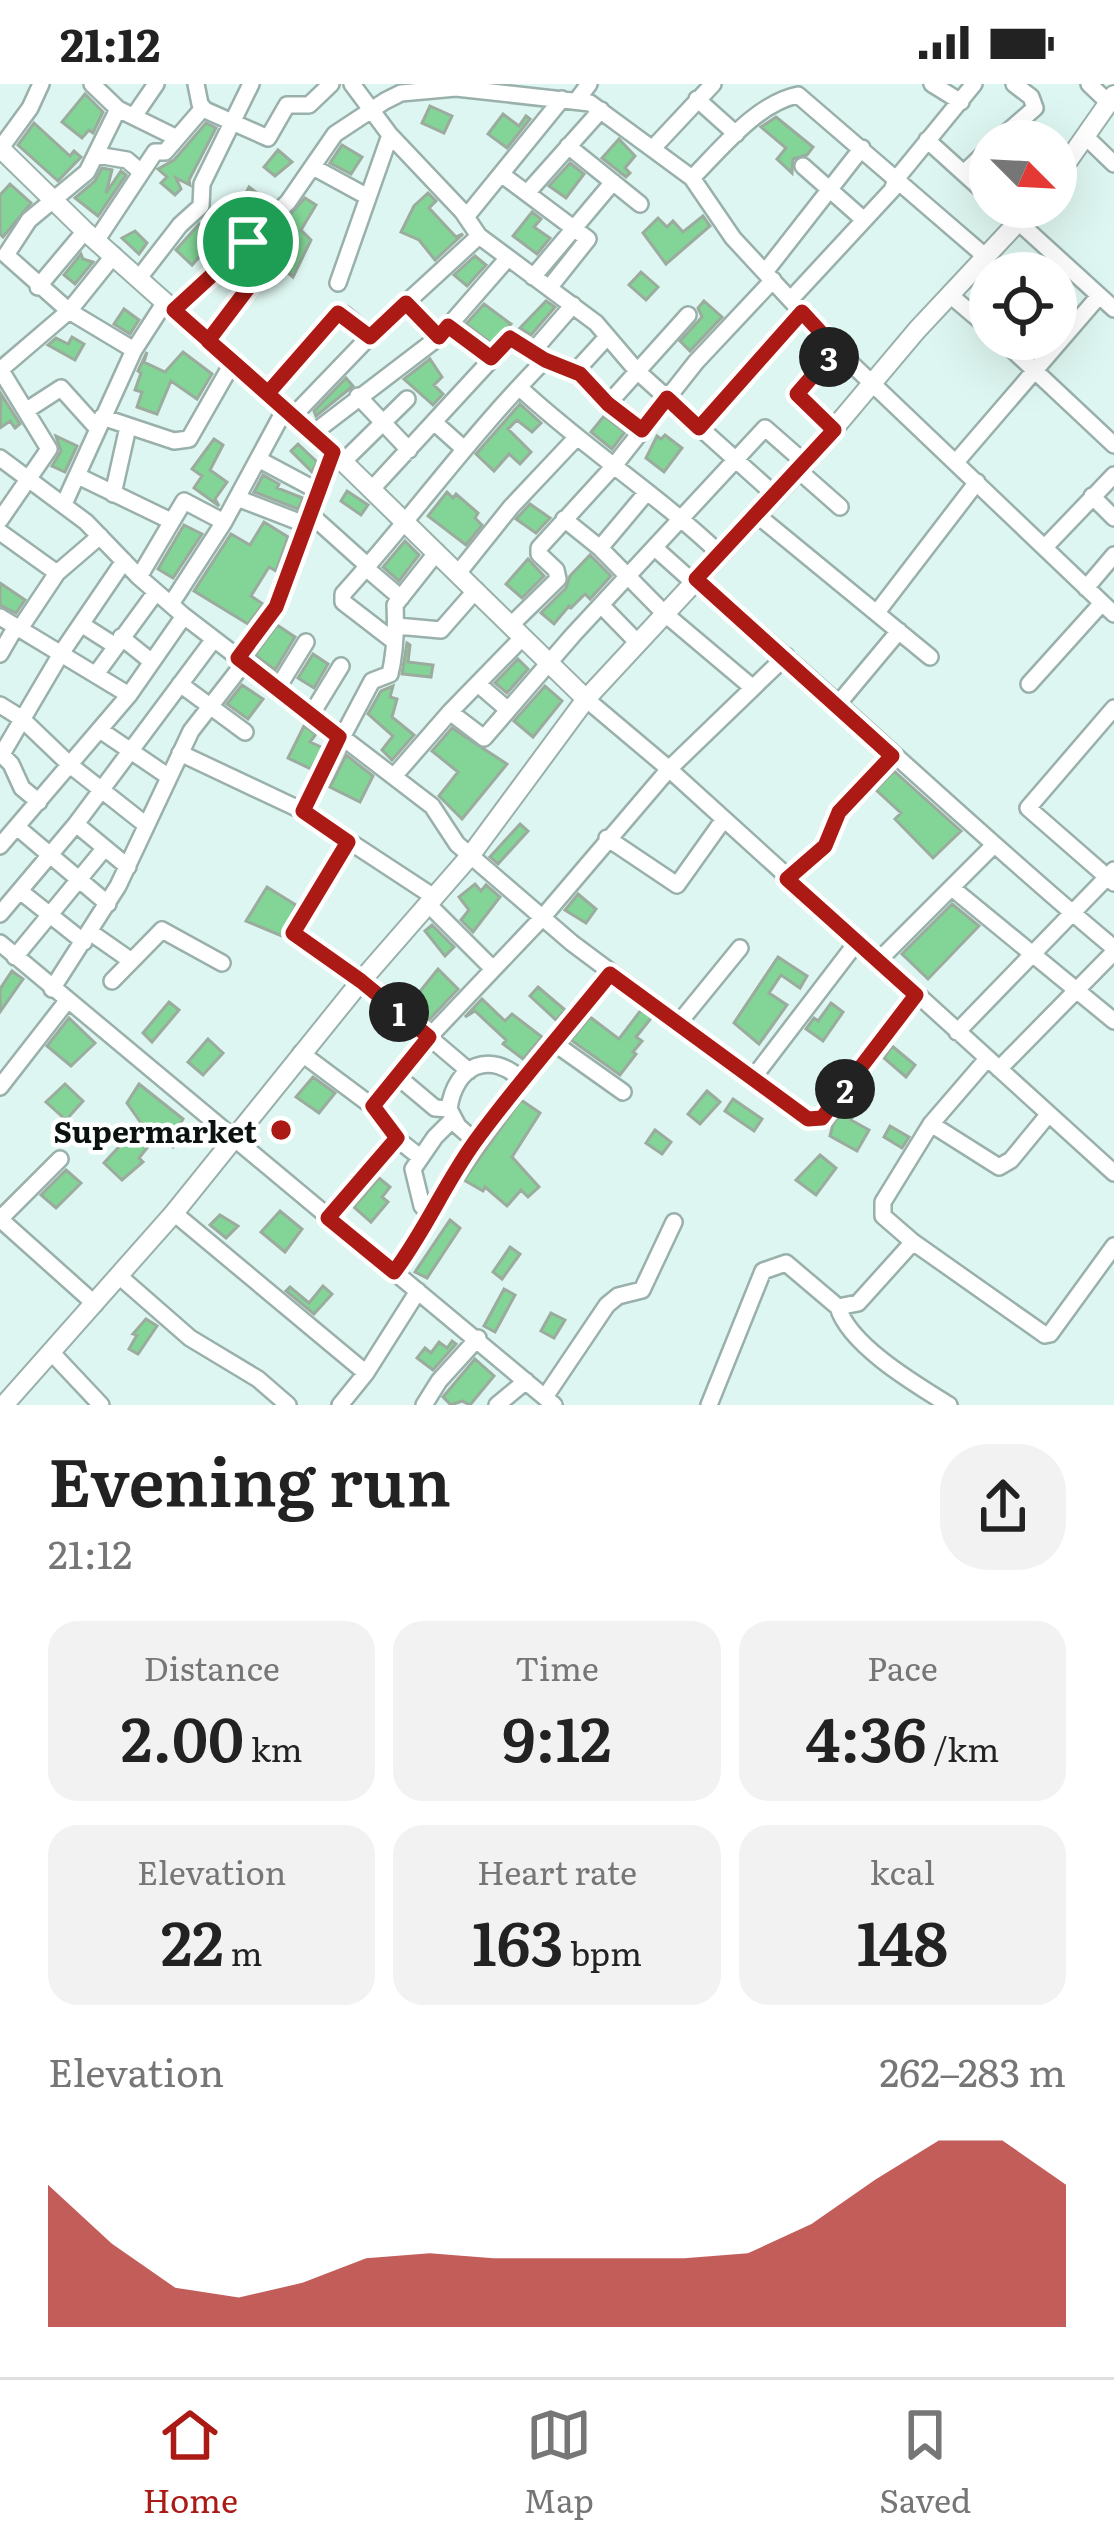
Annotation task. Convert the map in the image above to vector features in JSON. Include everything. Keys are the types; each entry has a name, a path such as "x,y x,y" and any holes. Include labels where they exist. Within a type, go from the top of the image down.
{"street":[{"path":"41,84 30,108 0,148 338,457 586,699 1112,1168"},
{"path":"92,84 126,112 175,137"},
{"path":"134,350 69,310 6,255 29,220 87,172 126,112 156,84"},
{"path":"196,84 203,109"},
{"path":"140,278 180,225 201,206 202,184 251,84"},
{"path":"203,109 268,138 286,105 310,105 331,84"},
{"path":"466,217 569,99 589,84"},
{"path":"932,84 961,102"},
{"path":"699,428 974,84"},
{"path":"1014,84 1036,91 1035,108 1022,120"},
{"path":"1077,148 1111,99 1089,84"},
{"path":"64,504 134,350 170,306 219,269 288,202 335,134 401,93 470,86 541,91 601,110 692,178 728,232 836,349 1108,609 1029,684"},
{"path":"361,87 390,135 479,236 573,305 637,371 775,495"},
{"path":"654,147 700,91 736,134"},
{"path":"692,178 736,134 783,100 798,95 980,252"},
{"path":"38,286 91,236 155,152 165,152 203,109"},
{"path":"527,193 601,110"},
{"path":"338,283 390,135"},
{"path":"1085,136 1114,164"},
{"path":"927,140 969,178"},
{"path":"568,146 640,204"},
{"path":"395,775 478,684 558,579 556,570 538,552 769,276 862,148"},
{"path":"97,155 127,160 141,172"},
{"path":"803,166 864,220"},
{"path":"313,167 368,196"},
{"path":"964,173 969,168"},
{"path":"501,174 588,241 549,288"},
{"path":"533,277 614,182"},
{"path":"991,252 1014,228"},
{"path":"1038,228 1114,309"},
{"path":"0,846 152,662 258,459 289,412 479,236"},
{"path":"208,341 265,262 248,242"},
{"path":"56,574 1,521 49,449 27,410 5,389 0,370 69,310 114,255"},
{"path":"312,434 444,332 507,259"},
{"path":"0,279 17,266"},
{"path":"219,269 248,290"},
{"path":"4,1405 174,1213 361,981 470,856 586,699 758,515 969,275"},
{"path":"950,295 969,311"},
{"path":"956,462 1099,296"},
{"path":"406,303 444,332 491,358"},
{"path":"476,590 441,630 394,633 342,599 463,448 520,388 573,305"},
{"path":"268,393 338,313 370,337"},
{"path":"608,404 688,315"},
{"path":"371,490 512,337 575,372 642,430"},
{"path":"575,372 607,337"},
{"path":"834,430 797,394 836,349"},
{"path":"1025,360 1114,445"},
{"path":"27,410 61,388 99,423 174,441 188,439 233,362"},
{"path":"520,388 720,554"},
{"path":"358,396 409,450"},
{"path":"52,988 108,904 180,753 276,607 318,491 338,457 407,399"},
{"path":"434,422 463,448"},
{"path":"113,494 128,428"},
{"path":"450,712 484,738 766,428 840,507"},
{"path":"459,572 511,507 577,437"},
{"path":"0,458 64,504 156,592 214,639 435,808 470,856 610,974 808,1119 822,1118 916,995"},
{"path":"258,459 318,491"},
{"path":"1045,547 1114,475"},
{"path":"77,476 171,521"},
{"path":"878,611 977,482"},
{"path":"600,548 647,492"},
{"path":"1091,496 1114,518"},
{"path":"237,498 309,519 401,598"},
{"path":"140,577 184,501 224,522"},
{"path":"758,515 930,657"},
{"path":"564,519 753,688"},
{"path":"0,654 56,574 100,536"},
{"path":"655,548 786,656 992,847 1114,950 1076,992 932,1124 881,1209 883,1216 1045,1335 1114,1246"},
{"path":"303,811 372,681 389,674 394,608 437,552"},
{"path":"1086,588 1114,555"},
{"path":"39,802 22,788 1,754 124,561"},
{"path":"96,674 156,592"},
{"path":"601,605 637,642"},
{"path":"0,617 129,695"},
{"path":"81,624 152,662"},
{"path":"838,704 899,631"},
{"path":"0,914 76,824 214,639"},
{"path":"277,689 306,642"},
{"path":"373,1106 669,769 786,656"},
{"path":"311,715 341,666"},
{"path":"180,684 245,732"},
{"path":"478,684 507,709"},
{"path":"0,705 146,825"},
{"path":"957,1032 1112,877 1028,808 1114,708"},
{"path":"100,730 169,777"},
{"path":"180,753 303,811 348,842 431,901 492,968"},
{"path":"787,879 825,846 839,812 892,756"},
{"path":"607,838 677,885 724,819"},
{"path":"76,824 128,867"},
{"path":"17,827 108,904"},
{"path":"348,842 293,933 361,981 469,1071"},
{"path":"878,961 992,847"},
{"path":"15,957 104,849"},
{"path":"952,888 1114,1021"},
{"path":"20,891 50,916 130,960"},
{"path":"112,981 162,930 222,963"},
{"path":"753,1078 857,942"},
{"path":"0,943 549,1401 607,1305 618,1296 642,1290 674,1222"},
{"path":"678,1024 740,948"},
{"path":"394,1272 475,1141 610,974"},
{"path":"0,1087 67,1001"},
{"path":"554,1043 623,1092"},
{"path":"302,1053 373,1106 397,1138 420,1157"},
{"path":"432,1216 422,1206 413,1180 420,1157 451,1114 454,1090 480,1064 497,1063 523,1081"},
{"path":"397,1076 434,1108 451,1114 475,1141"},
{"path":"932,1124 999,1167 1011,1160 1048,1114"},
{"path":"328,1218 397,1138"},
{"path":"60,1159 0,1219 95,1304"},
{"path":"174,1213 366,1372"},
{"path":"838,1307 858,1303 913,1242"},
{"path":"709,1405 763,1271 786,1263 838,1307 850,1333 949,1405"},
{"path":"119,1276 190,1338 258,1379 288,1405"},
{"path":"340,1405 418,1291"},
{"path":"424,1405 478,1338"},
{"path":"52,1353 101,1405"},
{"path":"497,1405 526,1381"}],"building":[{"path":"85,94 103,112 93,133 89,130 82,138 62,122"},
{"path":"430,106 452,116 444,133 422,123"},
{"path":"503,114 519,126 526,116 530,119 507,148 488,134"},
{"path":"776,117 813,147 807,155 793,159 792,173 777,159 786,148 761,127"},
{"path":"34,123 70,156 74,151 81,157 58,181 18,145"},
{"path":"206,123 216,128 190,185 176,178 181,189 175,195 161,183 167,177 158,169 174,160"},
{"path":"619,139 635,156 625,168 630,173 626,177 602,158"},
{"path":"342,145 362,157 351,174 330,163"},
{"path":"278,150 292,162 275,176 264,167"},
{"path":"570,163 584,174 566,198 549,186"},
{"path":"102,168 112,170 106,193 121,171 126,175 98,216 75,198"},
{"path":"10,184 31,203 3,237 0,195"},
{"path":"249,187 270,203 262,210 255,206 247,219 237,211"},
{"path":"428,193 436,201 429,208 456,237 463,234 435,260 419,240 401,232 414,206"},
{"path":"305,198 316,205 301,230 311,240 293,277 277,263 291,247 273,233"},
{"path":"532,212 541,219 534,227 550,238 537,254 513,236"},
{"path":"703,216 710,226 666,264 643,233 658,218 667,227 673,221 683,232"},
{"path":"199,224 210,245 192,265 176,250"},
{"path":"135,231 147,243 139,254 122,238"},
{"path":"81,254 93,262 75,284 64,275"},
{"path":"475,256 486,265 467,286 454,275"},
{"path":"641,272 658,287 646,300 629,285"},
{"path":"546,301 555,307 531,335 520,328"},
{"path":"704,301 722,317 690,351 680,341 702,317 698,308"},
{"path":"484,304 511,324 491,343 466,324"},
{"path":"124,309 139,320 130,334 114,324"},
{"path":"72,337 84,344 75,360 48,345 56,338 68,344"},
{"path":"147,352 144,362 165,372 183,352 212,374 197,399 171,381 157,414 137,407 142,392 135,390 138,371"},
{"path":"430,359 442,377 434,385 443,394 433,405 404,379"},
{"path":"346,378 353,386 316,416 314,411"},
{"path":"1,394 20,424 15,428 10,421 0,428"},
{"path":"520,404 541,423 532,432 517,420 508,429 531,452 520,464 509,454 494,471 476,454"},
{"path":"604,416 625,432 612,449 591,432"},
{"path":"665,435 682,448 664,472 646,458 657,436"},
{"path":"56,436 77,446 65,472 52,466 61,451"},
{"path":"214,439 223,445 210,470 227,482 215,499 219,506 194,488 202,476 192,469"},
{"path":"298,444 317,462 312,472 291,451"},
{"path":"263,475 279,484 277,488 303,498 298,509 254,492"},
{"path":"347,491 368,505 361,515 341,501"},
{"path":"447,492 478,513 475,518 482,525 466,545 428,516"},
{"path":"530,504 550,518 536,533 516,519"},
{"path":"264,522 288,537 276,571 269,567 251,596 263,604 248,624 194,591 231,534 250,545"},
{"path":"184,525 202,534 173,578 158,569"},
{"path":"405,541 419,555 399,581 383,567"},
{"path":"590,555 611,576 590,599 585,594 569,606 554,624 541,613"},
{"path":"528,559 544,576 522,598 506,584"},
{"path":"0,583 25,600 16,613 0,605"},
{"path":"277,625 295,637 275,670 255,655"},
{"path":"407,643 408,662 433,665 431,677 402,674"},
{"path":"313,654 328,664 314,688 298,678"},
{"path":"518,659 528,669 507,693 495,683"},
{"path":"242,685 263,699 248,719 227,704"},
{"path":"393,686 390,697 397,699 392,717 414,735 392,760 382,750 393,736 368,714 381,691"},
{"path":"545,686 562,701 533,737 514,721"},
{"path":"304,726 316,734 310,742 323,748 311,769 288,758"},
{"path":"452,728 507,764 462,819 439,796 458,772 432,751"},
{"path":"346,755 373,776 360,802 330,787"},
{"path":"894,771 961,831 933,858 895,819 901,813 876,790"},
{"path":"520,824 528,831 498,864 490,857"},
{"path":"475,884 481,891 486,885 500,897 473,932 461,920 469,910 459,897"},
{"path":"267,887 296,905 282,936 246,921"},
{"path":"578,894 596,909 586,923 565,910"},
{"path":"952,904 979,926 928,979 902,954"},
{"path":"432,925 454,947 445,956 425,931"},
{"path":"778,957 807,976 800,988 781,975 769,993 787,1005 759,1044 734,1023"},
{"path":"438,969 458,989 428,1021 409,1005"},
{"path":"12,971 23,979 0,1012 0,989"},
{"path":"538,987 565,1010 556,1020 530,996"},
{"path":"482,999 505,1021 512,1014 542,1037 523,1059 475,1011 465,1017"},
{"path":"169,1002 179,1010 152,1042 143,1033"},
{"path":"831,1003 843,1012 823,1041 806,1029"},
{"path":"641,1010 652,1017 636,1037 642,1041 620,1075 571,1040 590,1017 619,1039"},
{"path":"69,1018 95,1043 71,1066 47,1046"},
{"path":"208,1039 223,1053 203,1075 188,1062"},
{"path":"892,1046 915,1065 906,1077 884,1058"},
{"path":"313,1077 335,1093 319,1113 296,1097"},
{"path":"865,1082 872,1086 851,1120 869,1130 857,1151 830,1136 833,1124"},
{"path":"65,1084 83,1101 66,1120 46,1102"},
{"path":"139,1084 183,1119 178,1128 183,1133 173,1147 158,1134 139,1158 143,1162 122,1180 104,1163 141,1123 127,1103"},
{"path":"707,1091 720,1102 700,1124 688,1114"},
{"path":"733,1099 762,1119 754,1131 725,1111"},
{"path":"521,1100 540,1113 512,1157 539,1187 528,1197 521,1190 507,1206 485,1187 483,1191 464,1180"},
{"path":"890,1126 909,1137 902,1148 884,1137"},
{"path":"655,1130 671,1142 662,1154 646,1143"},
{"path":"820,1155 836,1168 816,1195 796,1180"},
{"path":"66,1170 81,1183 56,1208 41,1195"},
{"path":"379,1178 390,1187 382,1197 388,1202 371,1222 354,1207"},
{"path":"280,1211 302,1229 285,1252 261,1232"},
{"path":"220,1215 238,1226 226,1238 210,1225"},
{"path":"450,1220 460,1228 427,1278 415,1272"},
{"path":"510,1247 520,1254 502,1279 493,1272"},
{"path":"323,1286 332,1294 314,1314 286,1291 290,1287 309,1303"},
{"path":"504,1289 515,1295 495,1332 484,1326"},
{"path":"551,1313 565,1320 554,1338 541,1331"},
{"path":"146,1319 157,1326 138,1354 129,1349 137,1335 133,1334"},
{"path":"452,1341 456,1344 433,1370 417,1358 425,1348 431,1353 439,1342 447,1348"},
{"path":"475,1359 494,1376 470,1405 462,1401 451,1405 443,1397"}],"place":[{"name":"Supermarket","path":"281,1130"}],"route":[{"path":"248,242 174,310 208,341 268,393 338,313 370,337 406,303 439,337 448,326 491,358 510,338 517,339 545,360 580,374 642,430 667,398 699,428 802,312 836,349 797,394 834,430 696,579 892,756 839,812 825,846 787,879 916,995 822,1118 808,1119 610,974 475,1141 423,1233 394,1272 328,1218 397,1138 372,1108 429,1037 293,933 348,842 303,811 339,737 238,658 276,607 333,452 208,341 264,267 265,259 248,242"}]}
